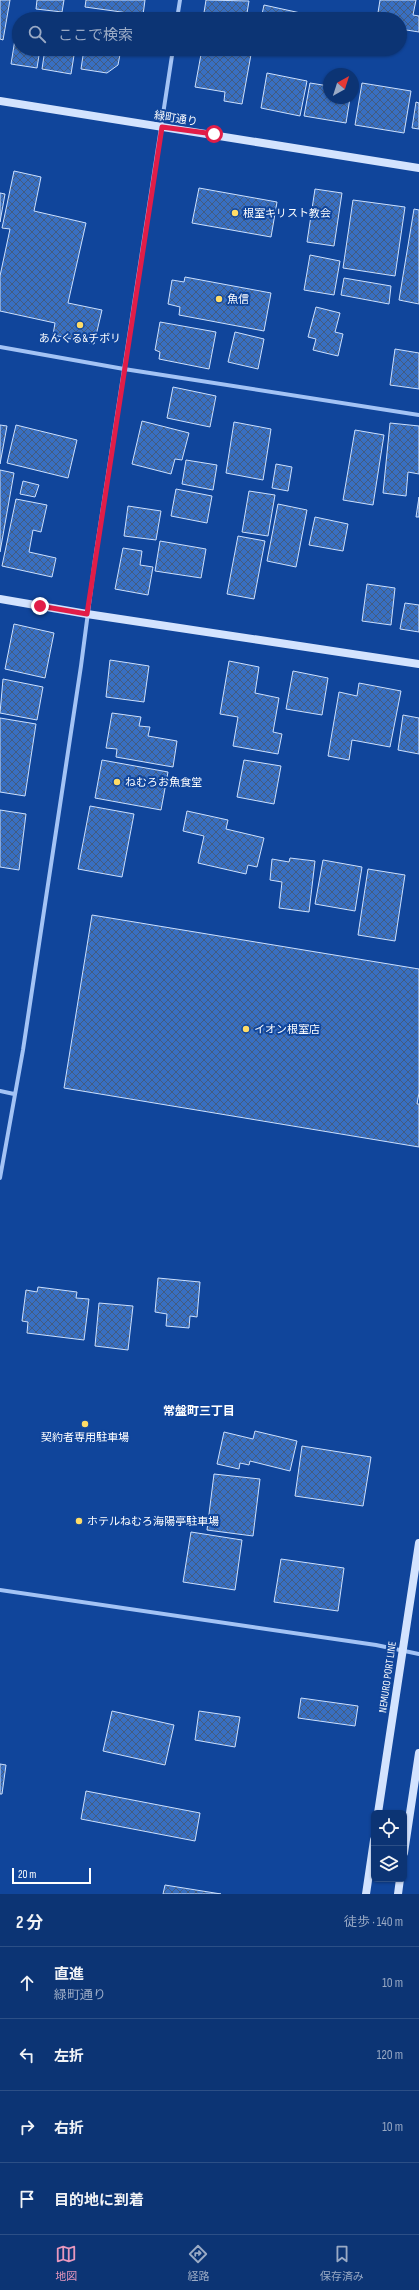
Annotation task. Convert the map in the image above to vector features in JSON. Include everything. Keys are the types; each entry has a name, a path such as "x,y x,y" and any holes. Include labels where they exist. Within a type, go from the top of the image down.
{"street":[{"path":"178,12 180,0"},
{"path":"0,1178 26,1027 172,56"},
{"name":"緑町通り","path":"0,101 419,168"},
{"path":"0,347 124,369 419,415"},
{"path":"0,599 87,614 419,664"},
{"path":"0,1092 14,1094"},
{"name":"NEMURO PORT LINE","path":"378,1810 419,1544"},
{"path":"0,1590 402,1650 419,1654"},
{"path":"405,1846 419,1752"},
{"path":"366,1894 373,1846"},
{"path":"398,1894 400,1882"}],"building":[{"path":"0,0 10,0 3,40 0,39"},
{"path":"37,0 64,0 62,12 36,9"},
{"path":"86,0 145,0 143,12 121,12 85,7"},
{"path":"206,0 249,1 247,12 204,12"},
{"path":"380,0 416,0 413,15 419,16 419,32 407,30 407,12 378,12"},
{"path":"264,5 296,12 262,12"},
{"path":"12,56 39,56 37,68 11,64"},
{"path":"44,56 74,56 71,74 42,69"},
{"path":"83,56 120,56 118,65 107,73 81,69"},
{"path":"201,56 251,56 242,104 224,101 225,92 195,87"},
{"path":"267,73 307,81 300,116 261,108"},
{"path":"310,83 323,85 323,104 349,104 346,123 304,116"},
{"path":"362,83 411,91 404,133 355,125"},
{"path":"416,102 419,103 419,129 412,128"},
{"path":"14,171 41,177 34,211 86,223 68,303 102,310 94,344 53,335 55,323 0,311 0,276 10,229 2,228"},
{"name":"根室キリスト教会","path":"199,188 277,202 271,237 192,223"},
{"path":"315,189 342,193 334,246 307,242"},
{"path":"0,193 5,194 0,222"},
{"path":"353,200 405,207 395,276 343,268"},
{"path":"414,209 419,210 419,304 399,300"},
{"path":"310,255 340,261 334,295 304,290"},
{"name":"魚信","path":"185,277 271,293 264,331 179,315 180,307 168,304 172,280 184,282"},
{"path":"344,278 391,286 389,304 341,295"},
{"path":"316,307 340,313 335,332 343,334 338,356 313,350 316,339 308,337"},
{"path":"160,322 216,332 209,369 159,359 160,352 155,350"},
{"path":"235,332 264,339 258,369 228,362"},
{"path":"395,349 419,353 419,389 390,385"},
{"path":"173,387 216,396 210,427 167,418"},
{"path":"142,421 189,433 182,460 175,459 171,474 132,464"},
{"path":"234,422 271,429 263,480 226,473"},
{"path":"390,423 419,426 419,474 408,472 406,496 383,493"},
{"path":"0,425 7,426 0,464"},
{"path":"16,425 77,440 68,478 7,463"},
{"path":"355,430 384,435 373,505 343,500"},
{"path":"186,460 217,465 213,490 182,484"},
{"path":"276,464 292,467 288,491 272,488"},
{"path":"0,470 14,473 0,552"},
{"path":"23,481 39,485 35,497 20,494"},
{"path":"176,489 212,496 207,523 171,516"},
{"path":"249,491 275,495 268,536 242,532"},
{"path":"419,497 419,517 416,517"},
{"path":"16,499 47,505 41,532 33,530 29,552 56,558 52,577 2,566"},
{"path":"278,504 307,510 296,567 267,561"},
{"path":"128,506 161,511 156,540 124,536"},
{"path":"315,517 348,524 343,551 309,545"},
{"path":"238,536 265,541 254,599 227,594"},
{"path":"160,541 206,549 201,578 155,571"},
{"path":"123,548 142,551 140,565 153,567 148,595 115,589"},
{"path":"367,584 395,588 391,625 362,621"},
{"path":"405,603 419,605 419,632 400,629"},
{"path":"14,624 54,633 45,678 5,669"},
{"path":"110,660 149,666 144,702 106,697"},
{"path":"229,661 259,667 255,693 279,698 273,732 282,734 278,754 233,746 238,717 220,714"},
{"path":"293,671 328,678 322,715 286,709"},
{"path":"3,679 43,687 37,720 0,713"},
{"path":"359,683 401,691 390,747 352,740 349,760 328,756 339,692 357,696"},
{"path":"112,713 141,717 139,726 150,727 148,736 177,741 173,767 116,757 117,749 106,748"},
{"path":"403,715 419,718 419,754 398,750"},
{"path":"0,718 36,724 25,796 0,792"},
{"path":"102,760 168,772 161,810 95,798"},
{"path":"244,760 281,766 274,804 237,797"},
{"path":"90,806 134,814 122,877 78,869"},
{"path":"0,810 26,814 19,870 0,867"},
{"path":"187,811 228,820 226,829 264,838 257,867 248,865 246,874 198,863 204,836 183,831"},
{"path":"290,858 315,861 309,912 279,908 282,882 270,880 272,859 289,862"},
{"path":"323,860 362,867 355,911 315,904"},
{"path":"368,869 405,875 395,941 358,935"},
{"name":"イオン根室店","path":"92,915 419,969 419,1093 417,1104 419,1104 419,1147 64,1088"},
{"path":"158,1278 200,1282 197,1317 190,1316 189,1328 166,1326 167,1314 155,1312"},
{"path":"38,1287 77,1292 76,1298 89,1299 84,1340 27,1333 28,1322 22,1321 26,1290 37,1292"},
{"path":"99,1303 133,1306 128,1350 95,1346"},
{"path":"255,1431 297,1441 290,1471 250,1461 249,1465 240,1463 239,1469 217,1464 224,1432 253,1439"},
{"path":"302,1446 371,1457 363,1506 295,1496"},
{"path":"214,1474 260,1479 253,1536 207,1530"},
{"path":"191,1532 242,1540 235,1590 183,1582"},
{"path":"281,1559 344,1568 338,1611 274,1602"},
{"path":"301,1698 358,1706 355,1726 298,1718"},
{"path":"112,1711 174,1725 165,1765 103,1751"},
{"path":"199,1711 240,1717 235,1747 195,1740"},
{"path":"0,1764 6,1765 2,1794 0,1794"},
{"path":"86,1791 200,1813 195,1841 81,1819"},
{"path":"165,1885 221,1894 163,1894"}],"place":[{"name":"根室キリスト教会","path":"235,213"},
{"name":"魚信","path":"219,299"},
{"name":"あんくる&チボリ","path":"80,325"},
{"name":"ねむろお魚食堂","path":"117,782"},
{"name":"イオン根室店","path":"246,1029"},
{"name":"契約者専用駐車場","path":"85,1424"},
{"name":"ホテルねむろ海陽亭駐車場","path":"79,1521"}],"district":[{"name":"常盤町三丁目","path":"199,1411"}],"route":[{"path":"40,606 87,614 94,559 162,127 214,134"}]}
